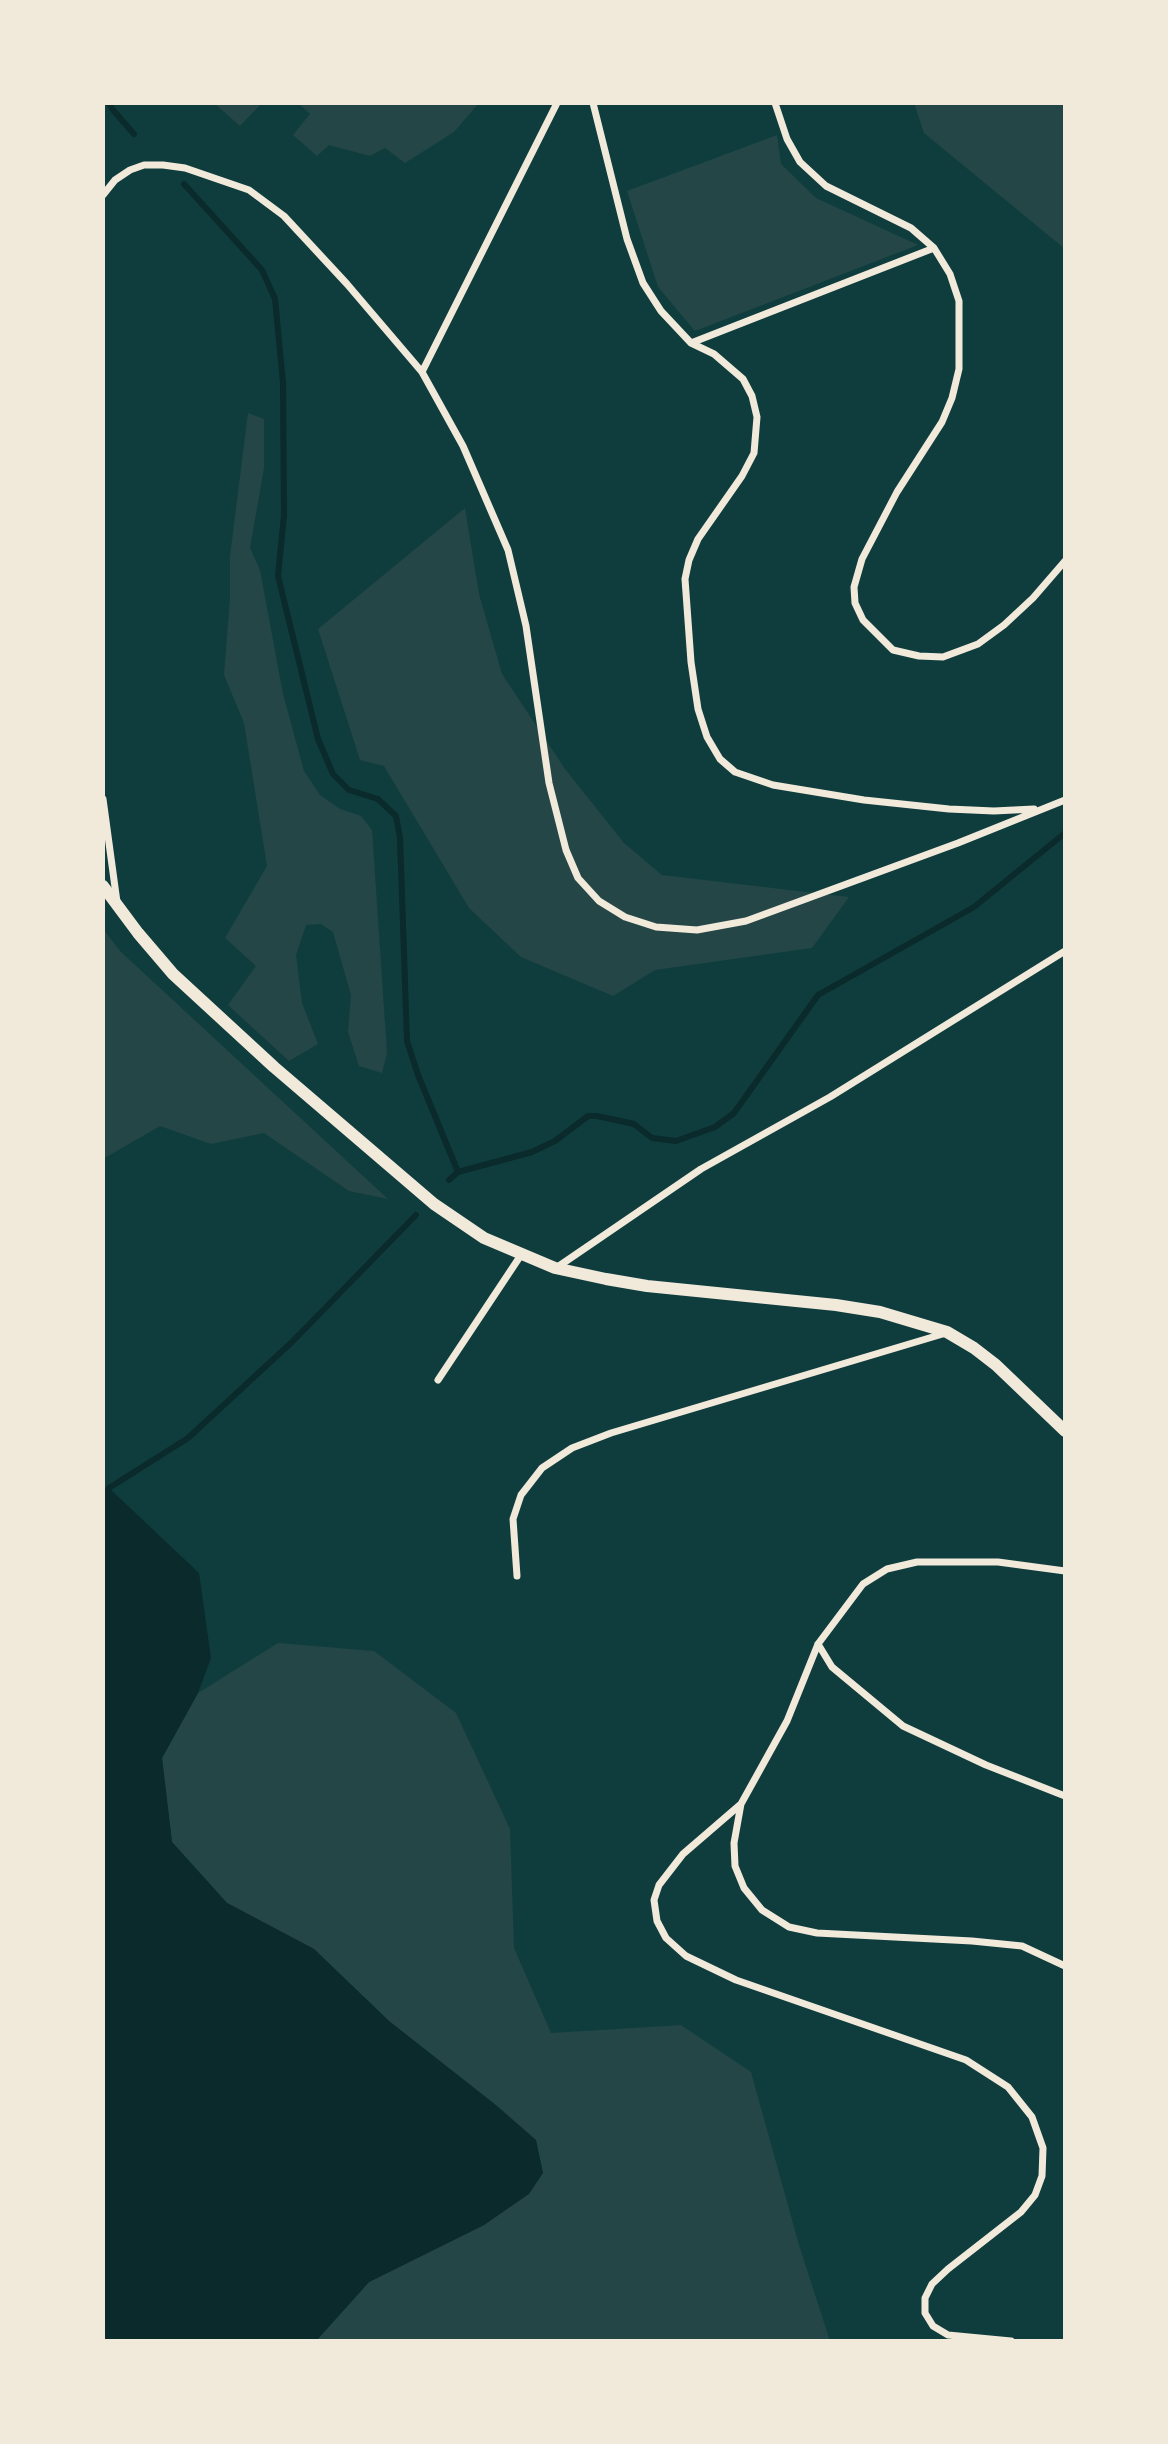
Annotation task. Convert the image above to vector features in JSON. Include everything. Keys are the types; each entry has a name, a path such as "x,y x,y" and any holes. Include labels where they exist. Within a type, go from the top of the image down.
{"street":[{"path":"422,372 557,103"},
{"path":"593,103 627,239 643,284 661,311 691,343 714,354 743,379 752,396 757,418 754,453 742,476 698,539 685,579 691,662 698,709 706,737 720,759 735,772 773,785 864,800 971,810 1038,809"},
{"path":"775,103 787,139 800,162 826,186 911,228 934,248 950,274 959,301 961,339 952,398 942,422 897,492 862,559 853,587 855,603 863,620 893,650 919,656 943,657 978,645 1004,625 1033,598 1065,561"},
{"path":"103,195 116,180 130,170 144,165 163,164 249,190 284,216 422,372 463,446 508,550 526,626 549,783 563,837 578,878 599,901 625,917 656,927 697,930 746,921 958,843 1065,800"},
{"path":"691,343 934,248"},
{"path":"103,799 118,906"},
{"path":"103,831 106,821"},
{"path":"103,886 173,974 274,1066 452,1217 484,1238 555,1268 648,1286 880,1312 947,1332 996,1365 1065,1431"},
{"path":"555,1268 701,1169 830,1097 1065,951"},
{"path":"438,1380 522,1255"},
{"path":"517,1576 513,1519 521,1495 541,1468 572,1448 611,1433 947,1332"},
{"path":"1065,1571 998,1562 917,1562 887,1569 863,1584 818,1644 787,1721 741,1804 734,1843 735,1866 744,1888 762,1910 789,1927 817,1933 1022,1946 1065,1966"},
{"path":"818,1644 832,1667 903,1726 986,1765 1065,1796"},
{"path":"741,1804 683,1854 659,1885 654,1900 657,1921 666,1937 686,1956 736,1980 966,2060 1008,2087 1032,2117 1043,2148 1042,2176 1035,2195 1021,2212 932,2284 925,2298 925,2313 933,2326 948,2335 1011,2341"}],"shaded area":[{"path":"214,103 262,103 240,126"},
{"path":"298,103 479,103 454,132 405,163 385,148 370,156 329,145 317,156 293,135 310,114"},
{"path":"914,103 1065,103 1065,249 924,133"},
{"path":"777,135 781,164 816,198 918,245 695,331 658,287 627,191"},
{"path":"248,413 264,419 264,468 250,548 260,570 283,694 304,771 320,795 340,809 361,816 372,830 387,1053 382,1073 359,1066 348,1032 351,995 333,932 321,924 306,925 296,955 302,1003 318,1044 289,1061 228,1005 256,966 225,938 267,866 244,723 224,675 230,598 230,556"},
{"path":"465,508 479,594 502,674 565,769 624,843 662,875 849,897 812,948 655,970 613,996 521,957 469,908 384,766 360,760 318,629"},
{"path":"103,929 121,952 388,1199 349,1191 264,1133 211,1144 160,1126 103,1159"},
{"path":"109,1488 199,1573 211,1658 198,1693 162,1758 172,1842 227,1903 314,1949 389,2021 536,2140 543,2173 529,2194 484,2225 369,2282 316,2341 103,2341 103,1489"},
{"path":"278,1643 374,1651 456,1713 510,1829 514,1948 551,2033 681,2025 751,2072 799,2245 830,2341 316,2341 369,2282 484,2225 543,2173 536,2141 497,2106 389,2021 314,1949 227,1903 172,1842 162,1758 198,1693"}],"waterway":[{"path":"109,103 134,134"},
{"path":"184,184 262,270 275,299 283,383 284,515 278,576 318,739 333,774 349,790 378,799 396,816 400,838 407,1041 458,1172"},
{"path":"449,1180 458,1172 532,1152 555,1141 588,1116 634,1124 652,1138 676,1141 715,1127 734,1113 818,995 974,907 1065,833"},
{"path":"103,1497 109,1488 188,1438 292,1342 416,1215"}]}
